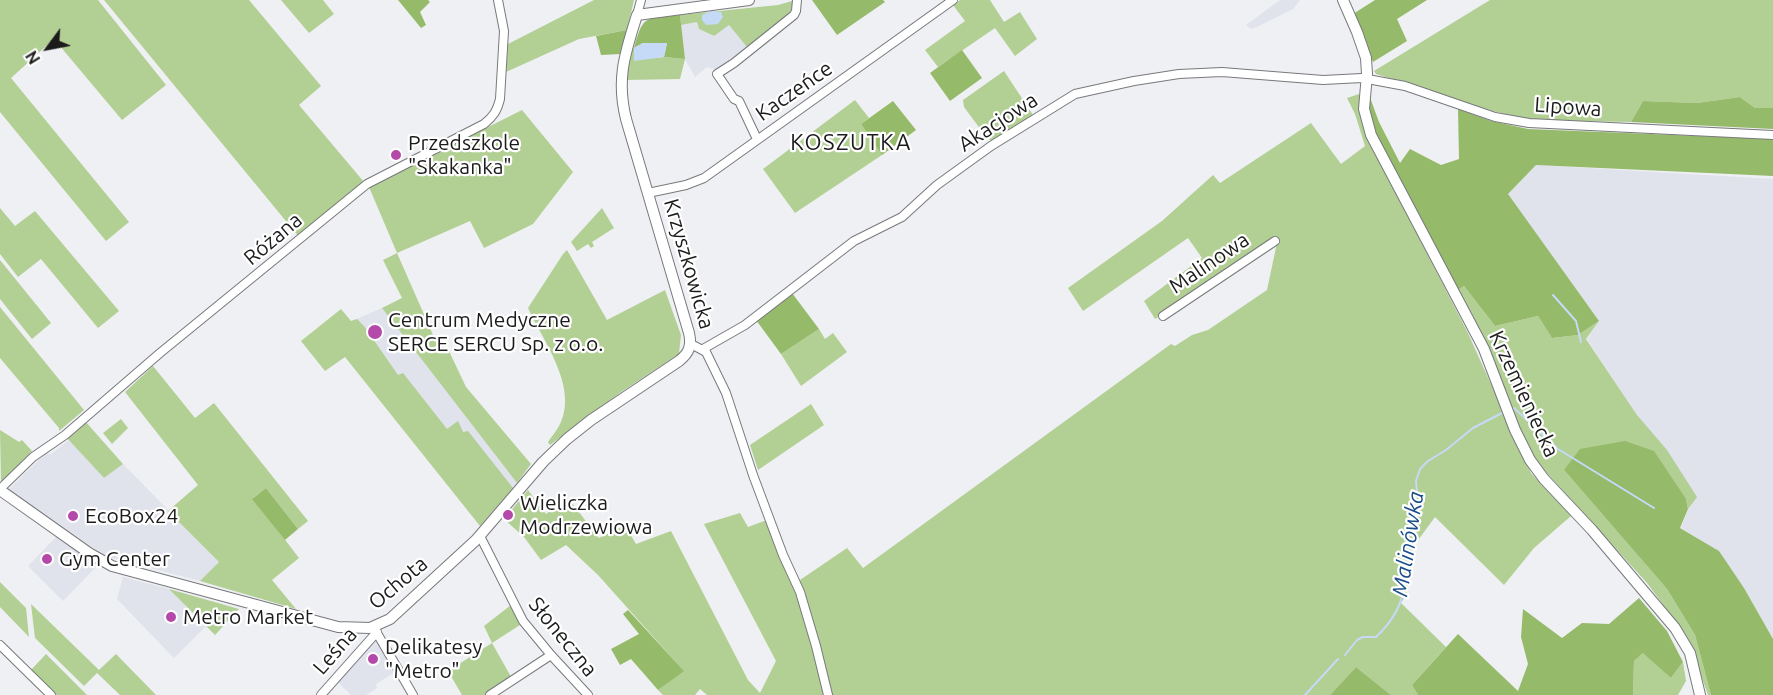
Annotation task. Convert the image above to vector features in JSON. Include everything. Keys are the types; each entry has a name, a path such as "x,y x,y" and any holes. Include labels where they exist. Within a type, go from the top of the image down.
{"street":[{"name":"Różana","path":"0,489 33,457 65,435 160,353 367,184 484,124 493,117 500,99 504,31 498,0"},
{"name":"Krzyszkowicka","path":"640,0 624,62 620,89 626,119 691,344 703,349 710,358 726,393 770,519 800,592 828,695"},
{"path":"637,15 749,0"},
{"path":"757,139 739,101 734,99 717,74 794,15 797,0"},
{"name":"Kaczeńce","path":"648,193 686,185 704,178 953,0"},
{"name":"Krzemieniecka","path":"1343,0 1363,49 1367,67 1364,109 1372,139 1484,349 1524,449 1540,474 1585,522 1675,628 1688,648 1700,695"},
{"name":"Akacjowa","path":"703,349 745,325 854,241 902,217 937,185 990,147 1075,94 1179,74 1222,72 1323,80 1367,79"},
{"name":"Lipowa","path":"1367,79 1405,86 1495,117 1529,123 1773,135"},
{"name":"Malinowa","path":"1163,316 1275,241"},
{"name":"Ochota","path":"0,489 89,553 112,566 338,627 375,630 480,536 552,452 585,425 679,361 691,344"},
{"name":"Słoneczna","path":"480,536 523,621 588,695"},
{"path":"375,630 413,695"},
{"name":"Leśna","path":"321,695 375,630"},
{"path":"0,645 51,695"},
{"path":"490,695 551,655"}],"shaded area":[{"path":"1280,0 1300,0 1293,9 1261,25 1251,29 1246,25"},
{"path":"697,22 699,29 713,36 729,24 747,47 717,70 707,67 695,77 685,59 681,25"},
{"path":"1536,165 1773,179 1773,639 1744,588 1716,549 1681,528 1690,505 1637,415 1587,339 1599,321 1507,195"},
{"path":"382,308 517,483 498,506 352,321"},
{"path":"69,440 104,478 123,464 219,562 200,581 105,556 9,489 47,452 50,455"},
{"path":"57,536 98,565 63,601 28,566"},
{"path":"123,577 169,589 206,626 174,658 117,599"},
{"path":"377,640 395,672 376,684 377,688 366,695 351,695 337,681 369,645"}],"green space":[{"path":"0,0 98,0 166,85 122,120 54,39 11,78 129,222 106,241 0,112"},
{"path":"104,0 249,0 321,86 299,105 364,182 299,237"},
{"path":"281,0 323,0 334,14 309,33"},
{"path":"398,0 428,0 430,2 420,12 426,25 421,28"},
{"path":"594,0 634,0 627,30 579,39 506,72 508,44"},
{"path":"812,0 883,0 885,2 837,35"},
{"path":"960,0 990,0 1004,22 1020,12 1037,39 1015,56 995,28 938,67 925,50 965,21 953,5"},
{"path":"1375,0 1427,0 1397,19 1407,41 1373,62 1353,14"},
{"path":"1490,0 1773,0 1773,108 1755,108 1740,97 1697,103 1643,101 1631,122 1532,120 1493,111 1376,74 1374,71"},
{"path":"792,1 794,7 788,14 747,47 729,25 714,36 699,29 697,22 681,25 680,15 778,5"},
{"path":"680,15 685,59 664,57 667,43 643,43 634,48 641,28 648,20"},
{"path":"627,30 621,54 601,55 596,36"},
{"path":"634,48 635,60 664,57 685,59 680,79 625,80 631,49"},
{"path":"962,50 982,78 950,101 930,73"},
{"path":"1004,71 1033,115 992,141 987,138 964,107 963,100"},
{"path":"1368,92 1379,122 1400,163 1410,149 1441,165 1459,159 1458,109 1491,121 1528,129 1773,139 1773,176 1536,165 1508,194 1599,321 1578,335 1552,338 1538,316 1495,326 1464,286 1458,290 1374,132 1369,112"},
{"path":"1359,94 1364,131 1467,331 1531,473 1571,516 1534,548 1504,585 1435,517 1413,547 1406,595 1401,603 1446,647 1412,685 1418,695 1391,695 1356,667 1330,695 831,695 800,580 847,548 863,568 1171,344 1175,346 1192,335 1208,330 1267,290 1278,238 1155,319 1144,301 1202,258 1188,238 1083,311 1068,288 1162,221 1213,175 1220,183 1311,123 1341,164 1365,146 1355,114 1347,98"},
{"path":"1740,97 1755,108 1773,108 1773,129 1631,122 1643,101 1697,103"},
{"path":"855,100 869,118 861,124 882,155 795,213 763,169"},
{"path":"893,101 916,130 882,155 861,124"},
{"path":"522,110 573,172 533,224 484,248 470,221 397,253 369,187"},
{"path":"0,208 15,226 35,211 119,311 98,328 41,259 18,277 0,254"},
{"path":"602,208 614,228 592,242 594,246 591,248 588,244 577,251 571,242"},
{"path":"567,250 607,320 665,290 681,335 679,354 621,392 550,445 548,442 561,422 565,408 565,393 556,364 528,308"},
{"path":"397,253 437,344 448,349 466,387 531,464 517,483 382,308 402,298 383,260"},
{"path":"0,260 51,323 32,339 0,299"},
{"path":"1464,286 1495,326 1538,316 1552,338 1578,335 1599,321 1586,339 1637,415 1667,450 1697,497 1688,509 1686,499 1564,470 1667,589 1695,635 1711,695 1708,695 1688,638 1647,583 1535,460 1514,418 1508,396 1483,336 1458,290"},
{"path":"792,293 819,329 781,354 756,320"},
{"path":"0,307 84,410 59,431 59,428 0,358"},
{"path":"341,309 351,321 357,319 364,326 398,375 403,373 447,429 458,421 463,432 468,431 513,488 480,526 345,357 325,371 301,341"},
{"path":"819,329 825,339 833,333 847,352 801,386 781,354"},
{"path":"153,366 195,418 214,403 308,521 298,529 266,488 253,498 299,558 272,580 296,609 200,581 219,562 168,511 198,485 125,392"},
{"path":"811,404 824,425 758,470 750,445"},
{"path":"121,419 128,428 112,444 103,433"},
{"path":"85,421 123,464 104,478 66,437"},
{"path":"0,430 19,442 22,440 32,451 1,482"},
{"path":"1625,441 1654,451 1686,499 1688,509 1680,528 1719,551 1744,588 1773,639 1773,695 1711,695 1695,635 1667,589 1564,470 1580,449"},
{"path":"266,488 298,529 285,540 252,499"},
{"path":"528,490 546,514 568,498 599,538 625,525 636,544 671,531 748,680 760,693 776,661 704,524 740,513 748,527 767,520 798,593 826,695 707,695 700,689 695,695 663,695 658,690 683,670 598,575 566,545 541,560 524,537 504,519"},
{"path":"0,582 26,608 29,637 0,607"},
{"path":"169,589 239,609 215,635"},
{"path":"1639,598 1667,631 1683,662 1671,678 1643,653 1634,661 1633,695 1418,695 1412,685 1458,634 1518,691 1528,664 1521,637 1523,609 1562,638 1582,623 1609,624"},
{"path":"31,604 99,670 116,654 156,695 120,695 97,673 84,686 35,638"},
{"path":"511,605 520,625 492,643 484,626"},
{"path":"628,610 684,671 658,690 631,659 620,665 611,649 639,634 623,614"},
{"path":"492,643 514,682 489,695 462,695 448,671"},
{"path":"1644,652 1671,678 1683,662 1686,681 1678,695 1633,695 1634,661"},
{"path":"46,654 87,695 54,695 30,671"},
{"path":"1356,667 1391,695 1330,695"}],"water":[{"path":"711,11 721,12 723,17 718,24 706,25 702,20 702,15"},
{"path":"643,43 667,43 664,57 634,61 634,48"}],"waterway":[{"path":"1553,295 1576,321 1581,342"},
{"name":"Malinówka","path":"1514,408 1558,449 1654,508"},
{"name":"Malinówka","path":"1345,655 1357,640 1363,637 1376,637 1386,627 1398,608 1404,588 1402,559 1404,550 1409,549 1407,541 1412,528 1410,516 1414,509 1413,500 1417,493 1416,481 1420,469 1473,428 1502,413"},
{"name":"Malinówka","path":"1305,695 1338,659"}],"place":[{"name":"Przedszkole \"Skakanka\"","path":"396,155"},
{"name":"Centrum Medyczne SERCE SERCU Sp. z o.o.","path":"375,332"},
{"name":"Wieliczka Modrzewiowa","path":"508,515"},
{"name":"EcoBox24","path":"73,516"},
{"name":"Gym Center","path":"47,559"},
{"name":"Metro Market","path":"171,617"},
{"name":"Delikatesy \"Metro\"","path":"373,659"}],"district":[{"name":"KOSZUTKA","path":"851,143"}]}
